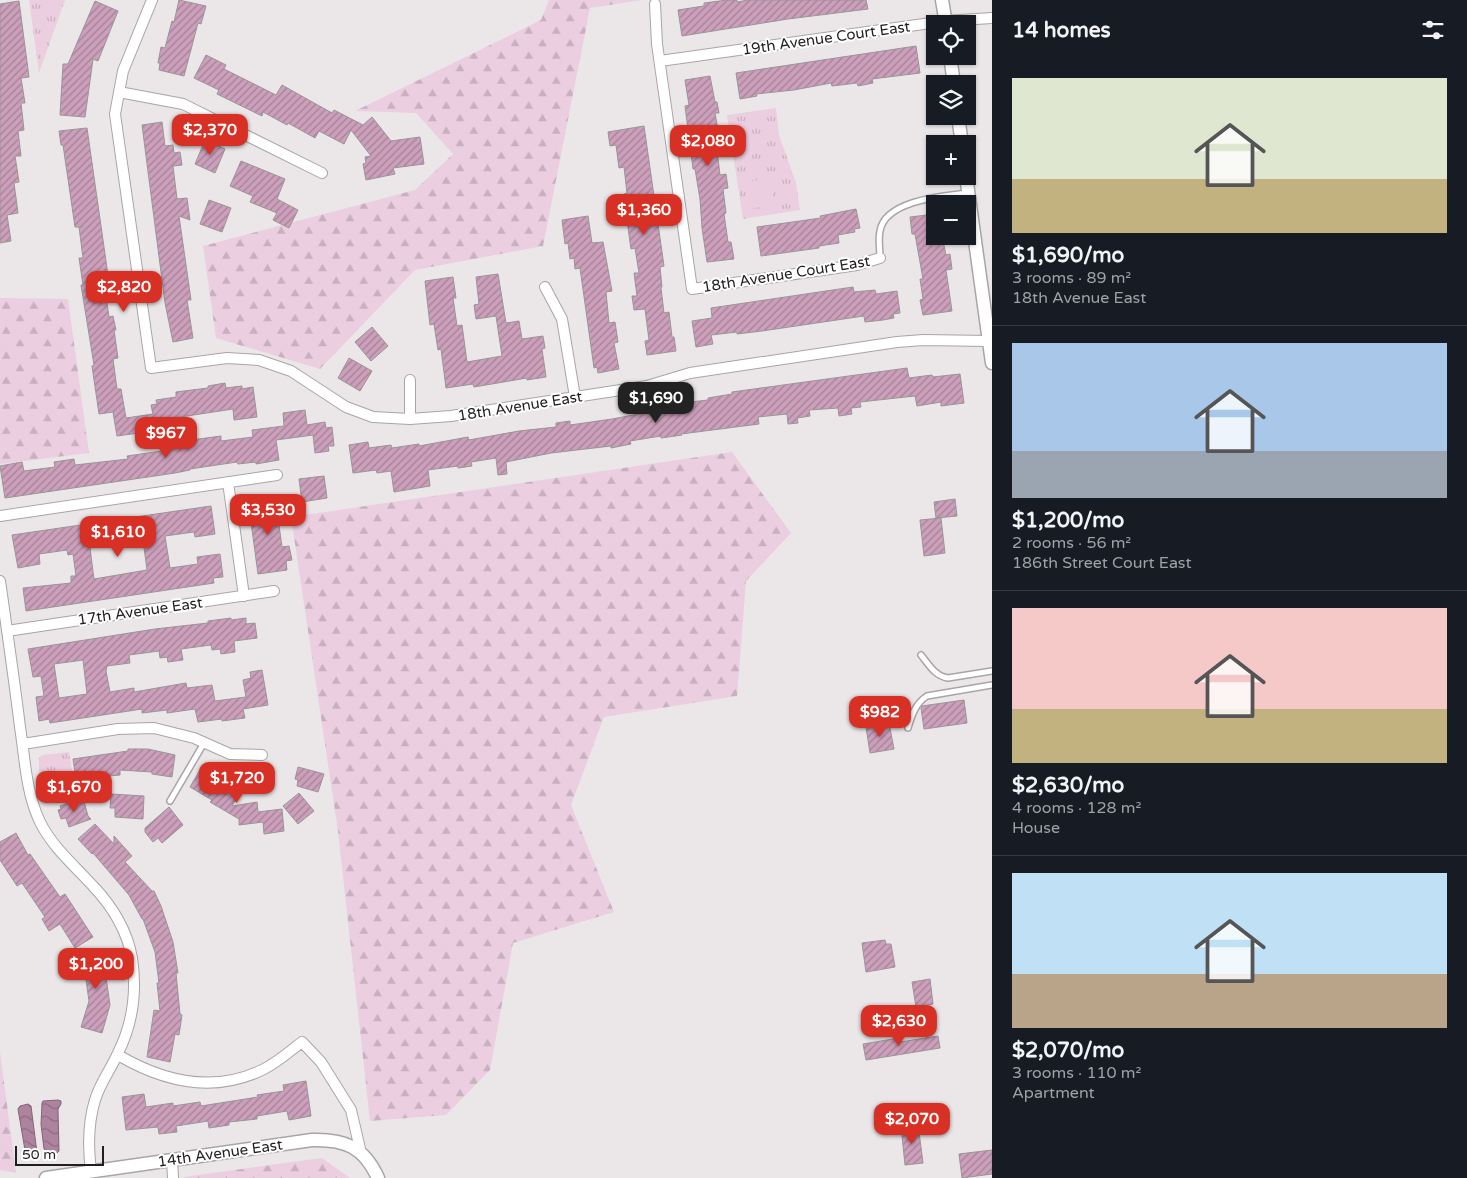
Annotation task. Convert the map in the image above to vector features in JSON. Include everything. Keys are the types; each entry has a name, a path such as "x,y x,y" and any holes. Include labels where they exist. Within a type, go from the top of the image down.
{"street":[{"path":"152,0 122,71 119,92 183,104 322,173"},
{"path":"942,0 944,15"},
{"path":"655,4 660,62"},
{"name":"19th Avenue Court East","path":"976,19 992,18"},
{"name":"19th Avenue Court East","path":"660,62 926,25"},
{"name":"18th Avenue Court East","path":"660,62 692,289 856,265 880,258"},
{"name":"18th Avenue East","path":"119,92 115,114 151,368 227,358 259,360 291,371 346,407 373,417 410,419 451,416 647,386 690,373 897,342 989,341"},
{"path":"967,185 988,312 992,364"},
{"path":"545,287 562,319 575,397"},
{"path":"410,380 410,419"},
{"path":"0,516 277,475"},
{"path":"228,482 244,596"},
{"path":"0,581 24,763 33,805 40,822 54,845 94,886 114,912 128,944 134,972 133,1003 129,1029 118,1055 104,1078 92,1110 88,1153 91,1171"},
{"name":"17th Avenue East","path":"7,631 274,591"},
{"path":"23,744 118,729 137,728 161,730 194,738 230,754 262,755"},
{"path":"118,1055 157,1075 186,1082 214,1082 244,1077 264,1069 302,1042 321,1062 351,1110 361,1153 374,1169 378,1178"},
{"name":"14th Avenue East","path":"46,1178 312,1140 346,1143 361,1153"},
{"path":"172,1160 173,1178"}],"lane":[{"path":"880,258 880,230 884,219 897,210 918,200 968,193"},
{"path":"921,655 934,672 942,677 948,678 992,672"},
{"path":"908,728 920,700 927,696 992,685"},
{"path":"170,801 204,743"}],"green space":[{"path":"29,0 65,0 39,73"},
{"path":"549,0 642,0 590,8 543,246 415,270 320,369 216,338 203,246 415,190 453,154 416,113 355,111 541,20"},
{"path":"776,108 779,135 796,183 800,210 743,219 727,115"},
{"path":"770,178 774,205 749,209 745,182"},
{"path":"0,298 68,299 89,453 0,464"},
{"path":"732,452 791,533 746,581 737,696 604,717 571,805 614,912 513,943 490,1070 446,1115 370,1121 338,831 291,517"},
{"path":"69,752 76,796 47,801 39,771 39,758 42,755"},
{"path":"69,781 71,794 55,796 53,783"},
{"path":"0,1052 16,1173 0,1170"},
{"path":"322,1158 350,1178 184,1178 184,1177"}],"water":[{"path":"43,1101 61,1101 61,1104 58,1109 59,1151 57,1153 44,1149 41,1124"},
{"path":"28,1104 31,1106 37,1153 34,1155 27,1153 25,1150 18,1109 20,1106"}],"building":[{"path":"179,0 206,6 201,24 198,23 184,76 159,70 160,63 158,63 161,47 165,48 172,21 174,22"},
{"path":"737,0 737,2 748,0 866,0 868,9 788,19 682,36 678,10 704,6 704,3"},
{"path":"19,1 29,77 21,78 25,103 21,103 24,130 18,131 21,156 15,156 19,182 14,183 18,213 7,215 11,241 0,243 0,4"},
{"path":"95,1 118,11 98,61 93,59 85,117 60,115 63,64 68,64"},
{"path":"916,46 920,73 872,79 873,83 858,86 857,83 832,86 831,83 794,90 756,94 757,96 740,99 736,73"},
{"path":"206,55 226,65 224,69 276,95 282,85 332,113 334,110 363,125 372,117 391,141 420,137 424,164 393,168 395,174 366,180 363,164 366,163 365,157 371,156 351,130 344,144 319,131 315,138 288,123 287,125 263,112 262,116 217,94 219,90 194,78"},
{"path":"710,76 719,113 715,113 720,141 716,142 720,175 726,174 728,188 723,189 726,213 724,214 728,242 731,242 734,259 707,262 700,199 695,169 693,169 685,106 689,105 685,80"},
{"path":"162,122 165,146 173,145 174,153 180,152 182,165 173,166 177,199 187,198 190,220 179,216 191,300 187,300 193,338 173,342 165,303 142,125"},
{"path":"644,126 664,266 660,267 664,313 669,312 676,351 647,355 645,341 649,340 645,309 634,310 632,296 637,296 634,273 639,273 635,248 631,249 629,235 624,194 627,193 624,167 619,168 616,145 610,146 608,132"},
{"path":"87,128 111,296 106,296 109,317 113,316 116,330 114,330 118,358 113,359 117,389 121,389 126,418 153,414 151,405 157,404 156,400 176,397 176,392 208,388 208,386 225,383 226,388 242,386 242,389 253,387 257,417 234,420 233,409 174,418 175,426 160,428 160,424 138,426 139,433 117,436 113,412 99,414 92,366 94,365 81,285 83,285 79,258 83,258 79,227 75,227 63,145 61,145 59,131"},
{"path":"205,140 225,149 215,173 195,164"},
{"path":"241,161 285,179 277,199 298,210 289,228 273,220 277,213 250,202 253,196 230,186"},
{"path":"209,200 231,208 222,232 200,224"},
{"path":"856,209 860,228 854,229 855,232 838,235 839,243 819,246 819,248 761,256 757,227 821,218 820,216"},
{"path":"926,215 926,245 944,245 946,255 950,254 952,269 946,270 952,311 923,315 920,300 923,299 920,279 923,279 915,234 912,234 910,217"},
{"path":"588,216 592,243 603,242 612,291 606,292 609,323 615,322 618,342 614,343 619,369 598,373 597,367 594,368 580,268 575,269 574,258 570,259 568,243 565,244 562,220"},
{"path":"498,274 506,323 519,321 522,339 543,336 545,348 542,349 546,377 527,380 527,378 474,387 473,384 446,388 441,349 438,350 434,324 430,325 425,281 453,277 456,298 453,298 457,326 462,325 467,362 502,356 496,316 476,319 474,305 479,304 476,277"},
{"path":"853,287 854,292 875,290 876,294 897,291 900,313 893,314 894,318 883,320 865,322 864,316 762,331 711,335 713,344 696,347 692,321 712,318 711,308"},
{"path":"372,327 388,346 371,361 355,342"},
{"path":"349,358 372,371 360,391 338,378"},
{"path":"907,368 909,378 960,374 964,403 941,406 941,402 917,406 915,396 860,402 861,407 851,408 852,414 839,416 838,408 809,410 810,416 797,418 798,423 788,424 787,414 758,417 759,424 661,438 661,436 630,441 631,444 611,448 611,446 551,453 506,462 507,474 498,475 496,458 471,462 472,466 428,470 430,486 394,492 391,471 377,473 376,470 353,473 349,445 368,442 369,448 391,445 392,448 419,444 419,446 468,437 469,440 519,431 556,427 556,423 570,421 570,425 612,419 682,406 681,403 708,400 708,398 732,394 732,392"},
{"path":"305,410 307,425 325,422 326,428 332,427 334,446 328,446 329,451 315,453 313,435 276,440 279,460 256,464 256,462 238,464 237,462 5,498 0,466 22,462 24,471 55,467 54,462 74,459 75,465 128,459 127,456 176,449 175,440 184,439 184,441 221,436 221,441 253,437 252,430 284,426 283,413"},
{"path":"324,476 327,498 302,502 299,479"},
{"path":"275,496 282,547 289,546 292,560 286,561 287,570 258,574 248,500"},
{"path":"955,499 957,516 936,518 934,502"},
{"path":"211,506 215,534 195,537 194,532 165,536 170,568 198,564 197,557 220,554 223,577 213,578 214,583 26,611 23,588 71,583 71,576 76,576 73,554 68,555 67,550 39,554 40,564 18,568 12,535","holes":["143,540 147,570 94,579 90,548"]},
{"path":"941,518 945,553 924,556 920,520"},
{"path":"246,618 246,624 255,623 257,638 234,641 235,652 221,654 220,649 212,650 211,645 181,649 183,660 168,662 167,657 160,658 159,651 129,655 130,663 107,666 106,671 110,692 134,688 134,692 186,683 187,688 212,685 215,701 246,697 243,680 251,678 250,672 262,670 268,705 243,709 245,718 222,721 222,719 198,722 195,709 167,713 167,710 142,713 142,709 50,723 49,719 39,721 36,697 44,696 41,676 33,677 28,649 155,629 208,623 208,621","holes":["83,660 87,694 59,698 54,664"]},
{"path":"964,700 967,723 924,729 922,706"},
{"path":"889,723 894,749 870,753 866,727"},
{"path":"128,749 148,749 175,755 172,777 152,774 152,772 120,770 120,775 76,779 73,759 128,751"},
{"path":"298,767 324,774 318,792 297,786 298,780 295,779"},
{"path":"201,768 219,778 217,781 239,793 232,806 257,802 258,812 282,809 284,831 264,834 263,822 239,825 239,819 210,802 212,800 190,787"},
{"path":"299,793 314,811 298,824 283,806"},
{"path":"111,794 144,796 143,819 115,817 115,808 110,808"},
{"path":"83,798 88,816 91,819 69,827 66,818 61,819 58,810 61,809 60,806"},
{"path":"169,807 183,825 162,843 158,838 153,842 145,832 145,828"},
{"path":"95,824 114,844 114,836 132,856 125,862 154,891 173,942 178,973 176,973 180,1014 182,1015 179,1035 175,1034 170,1062 147,1057 154,1010 160,1011 155,952 143,919 129,895 93,853 78,839"},
{"path":"16,833 28,855 30,854 60,897 65,894 93,937 75,948 60,924 49,931 42,919 45,917 22,883 17,886 0,860 0,842"},
{"path":"885,940 886,944 891,944 895,967 866,972 862,943"},
{"path":"102,949 103,955 107,954 110,969 105,970 110,1005 102,1033 81,1027 89,1001 86,980 88,980 82,953"},
{"path":"930,979 933,1004 916,1007 912,982"},
{"path":"938,1036 940,1048 866,1060 863,1044 899,1038 900,1042"},
{"path":"306,1081 311,1116 289,1120 287,1111 257,1116 257,1119 229,1122 229,1125 209,1128 208,1121 176,1126 177,1132 159,1134 158,1127 126,1130 122,1097 144,1094 146,1107 200,1102 201,1106 284,1091 283,1085"},
{"path":"918,1124 923,1163 905,1165 901,1126"},
{"path":"992,1150 992,1174 962,1178 959,1154"}]}
